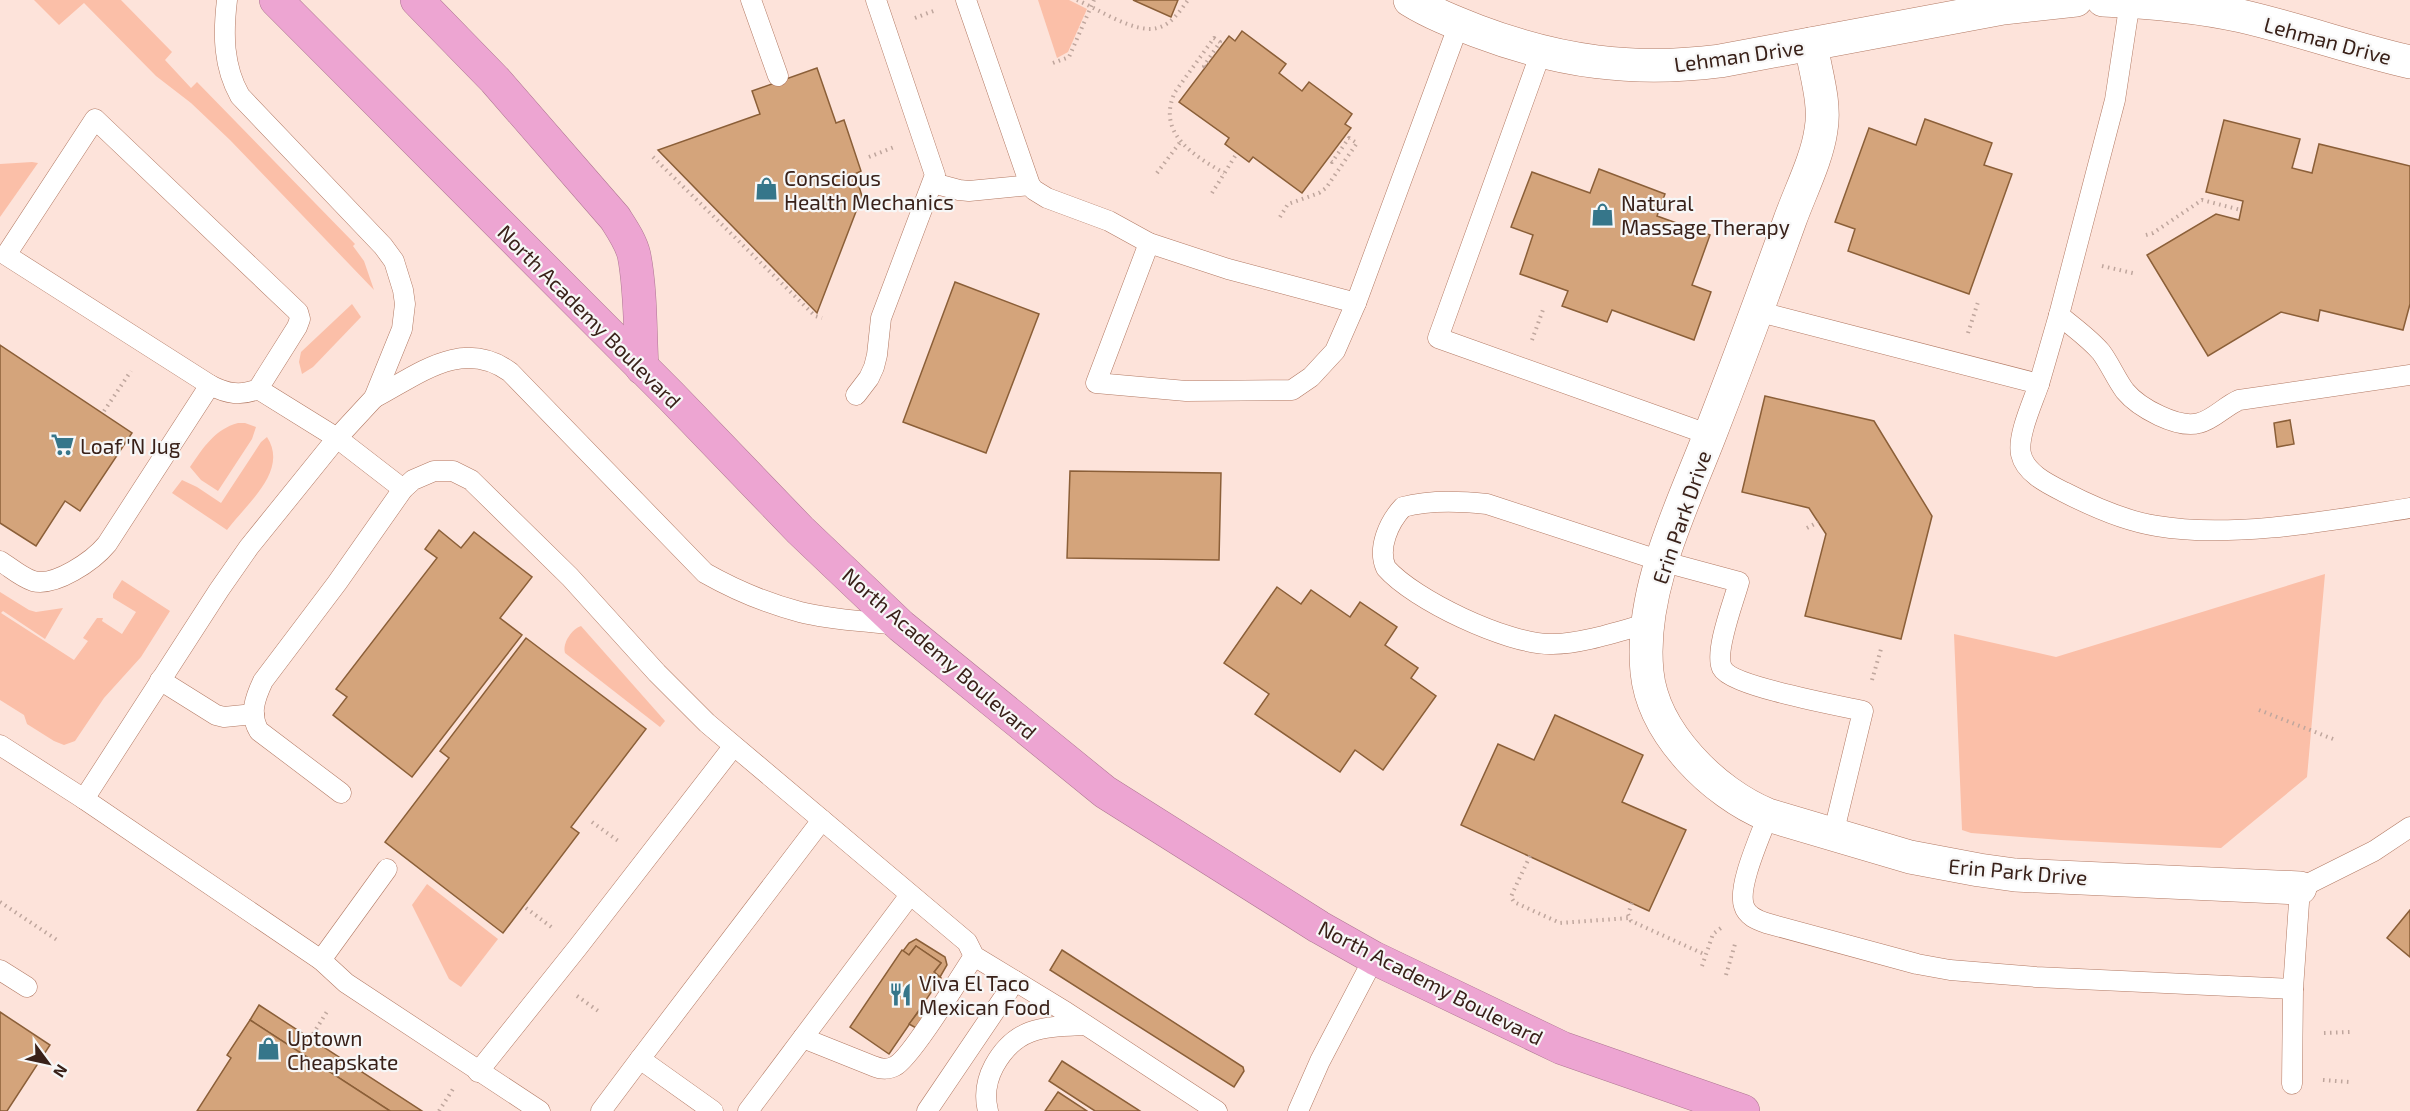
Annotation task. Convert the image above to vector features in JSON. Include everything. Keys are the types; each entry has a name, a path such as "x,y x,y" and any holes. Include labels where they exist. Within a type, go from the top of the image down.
{"highway":[{"name":"North Academy Boulevard","path":"276,0 642,368 763,494 901,626 1105,792 1319,927 1374,958 1562,1048 1743,1111"},
{"path":"417,0 495,80 615,218 634,254 642,368"}],"street":[{"name":"Lehman Drive","path":"1410,0 1460,24 1515,45 1541,52 1598,63 1682,66 1720,61 2003,8 2076,0"},
{"name":"Lehman Drive","path":"2116,1 2206,9 2241,16 2362,51 2410,62"},
{"name":"Erin Park Drive","path":"1811,44 1821,104 1821,130 1710,435 1661,561 1649,623 1647,674 1659,712 1667,728 1716,784 1740,801 1768,815 1910,858 2015,875 2300,888"}],"lane":[{"path":"227,0 224,23 225,55 233,83 240,96 372,232 394,261 400,276 405,304 402,328 374,398"},
{"path":"751,0 778,76"},
{"path":"856,395 874,367 881,318 933,183 934,167 876,0"},
{"path":"966,0 1034,190 1047,198 1108,221 1149,243 1228,269 1356,303"},
{"path":"2116,1 2115,100 2059,315 2020,444 2022,460 2041,478 2107,512 2157,526 2225,530 2284,526 2410,508"},
{"path":"1149,243 1096,383 1186,391 1292,390 1311,377 1335,351 1356,303 1460,24"},
{"path":"1541,52 1438,338 1710,435"},
{"path":"95,119 298,312 300,319 258,389 240,394 230,393 210,385 148,345 3,259 95,119"},
{"path":"933,183 969,191 1030,184"},
{"path":"1756,311 2039,384"},
{"path":"2059,315 2100,351 2126,392 2135,401 2157,414 2185,424 2204,422 2221,409 2239,400 2410,375"},
{"path":"84,799 219,590 249,548 337,438 374,398 448,360 470,357 493,362 510,372 705,573 731,588 802,613 901,626"},
{"path":"0,561 25,577 40,582 59,578 93,558 106,544 210,385"},
{"path":"258,389 337,438 403,489"},
{"path":"341,793 259,731 255,723 254,703 264,681 344,574 403,489 413,480 434,471 453,471 471,480 570,577 657,673 733,747 967,942 974,956 1217,1111"},
{"path":"1649,623 1559,644 1535,643 1520,639 1488,629 1426,599 1386,568 1382,560 1383,545 1391,522 1402,507 1468,502 1501,508 1661,561 1739,582 1721,650 1723,669 1728,675 1747,684 1863,711 1833,835"},
{"path":"160,680 216,715 224,717 254,714"},
{"path":"0,745 84,799 321,960 346,983 540,1111"},
{"path":"478,1072 733,747"},
{"path":"1768,815 1745,885 1743,903 1752,917 1766,923 1917,964 1950,970 2036,977 2293,989"},
{"path":"601,1111 822,820"},
{"path":"2292,1084 2293,989 2300,888 2374,851 2410,827"},
{"path":"321,960 387,869"},
{"path":"748,1111 910,895"},
{"path":"803,1038 864,1064 880,1069 893,1068 910,1051 974,956"},
{"path":"1298,1111 1320,1061 1374,958"},
{"path":"0,970 27,987"},
{"path":"927,1111 1015,981"},
{"path":"988,1111 985,1100 988,1080 999,1058 1014,1039 1033,1030 1085,1025"},
{"path":"639,1059 713,1111"}],"path":[{"path":"1077,0 1140,29 1156,29 1170,21 1188,0"},
{"path":"1053,63 1069,57 1094,0"},
{"path":"922,15 933,11"},
{"path":"1205,67 1220,42 1214,38 1180,84 1171,101 1171,126 1180,141 1194,154 1224,173"},
{"path":"1280,217 1288,204 1319,193 1326,188 1357,143 1349,138 1332,162 1328,159"},
{"path":"1157,173 1180,141"},
{"path":"1212,193 1237,153"},
{"path":"652,157 815,316 822,318"},
{"path":"2146,235 2153,233 2202,200 2241,210"},
{"path":"105,411 148,345"},
{"path":"1807,528 1818,522"},
{"path":"2259,710 2334,740"},
{"path":"1530,856 1511,897 1514,902 1560,923 1629,918 1636,924 1706,955"},
{"path":"0,903 57,940"},
{"path":"1629,918 1632,903"},
{"path":"1702,966 1713,934 1745,909"}],"shaded area":[{"path":"34,0 121,0 172,52 165,60 191,88 197,82 355,244 353,246 364,261 374,290 230,140 191,103 156,76 84,3 59,25"},
{"path":"1038,0 1069,0 1087,9 1068,52 1057,58"},
{"path":"38,163 0,217 0,164"},
{"path":"352,304 361,317 313,367 302,374 299,362 301,352"},
{"path":"238,423 256,427 252,439 218,491 201,480 190,467 216,435"},
{"path":"267,437 272,450 273,462 269,474 254,498 227,530 172,493 182,480 221,503 261,442"},
{"path":"2325,574 2307,777 2221,848 2061,840 1971,833 1962,830 1954,634 2056,657"},
{"path":"122,580 170,611 141,657 104,698 75,741 64,745 27,724 24,715 0,700 0,592 36,612 63,608 45,639 3,611 1,613 74,660 88,641 83,638 97,618 103,618 102,621 122,634 136,612 113,598"},
{"path":"581,626 665,721 660,727 565,653 565,645 569,637"},
{"path":"427,884 498,939 461,987 449,979 412,905"}],"building":[{"path":"1133,0 1178,0 1171,17"},
{"path":"1242,31 1286,64 1279,73 1302,91 1309,82 1352,114 1345,124 1351,128 1302,193 1253,157 1249,162 1225,144 1229,138 1179,102 1229,36 1235,41"},
{"path":"817,68 836,123 844,120 861,171 855,174 862,196 817,313 658,150 760,114 752,91"},
{"path":"1925,119 1992,143 1984,165 2012,174 1969,294 1848,251 1855,229 1835,222 1869,128 1916,145"},
{"path":"2224,120 2300,139 2292,168 2312,173 2319,144 2410,166 2410,304 2403,330 2320,310 2318,321 2281,312 2208,356 2147,255 2216,214 2239,220 2243,201 2206,192"},
{"path":"1599,169 1665,194 1657,216 1710,235 1692,285 1711,292 1694,340 1612,310 1607,322 1562,306 1568,291 1520,274 1533,235 1511,227 1532,172 1590,193"},
{"path":"955,282 1039,314 986,453 903,422"},
{"name":"Loaf 'N Jug","path":"0,345 132,433 80,511 65,501 36,546 0,523"},
{"path":"1765,396 1874,421 1932,516 1901,639 1805,616 1826,534 1809,508 1742,492"},
{"path":"2290,420 2294,444 2277,447 2274,423"},
{"path":"1070,471 1221,473 1219,560 1067,558"},
{"path":"439,530 461,548 474,532 532,577 500,618 522,635 412,777 333,715 347,697 336,689 437,558 425,549"},
{"path":"1277,587 1301,604 1311,590 1350,617 1360,602 1397,627 1385,645 1418,668 1411,678 1436,696 1383,770 1355,750 1340,772 1255,714 1269,694 1224,663"},
{"path":"526,638 646,729 571,827 579,833 503,933 385,842 449,758 440,751"},
{"path":"1555,715 1643,755 1622,802 1686,830 1649,911 1461,825 1498,744 1534,760"},
{"path":"2410,910 2410,957 2387,938"},
{"path":"916,939 945,957 947,965 940,977 934,972 941,963 916,946 909,955 903,951 909,943"},
{"name":"Viva El Taco Mexican Food","path":"916,946 941,963 934,972 941,978 889,1054 850,1027 902,950 909,955"},
{"path":"1062,950 1243,1067 1244,1071 1234,1087 1050,970"},
{"path":"259,1005 422,1111 390,1111 250,1020"},
{"path":"919,1011 925,1014 916,1028 909,1024"},
{"path":"0,1012 50,1045 7,1111 0,1111"},
{"path":"250,1020 390,1111 197,1111 231,1058 227,1055"},
{"path":"1062,1061 1140,1111 1095,1111 1049,1081"},
{"path":"1058,1092 1087,1111 1045,1111"}],"place":[{"name":"Conscious Health Mechanics","path":"766,189"},
{"name":"Natural Massage Therapy","path":"1603,214"},
{"name":"Loaf 'N Jug","path":"62,445"},
{"name":"Viva El Taco Mexican Food","path":"901,994"},
{"name":"Uptown Cheapskate","path":"269,1049"}]}
